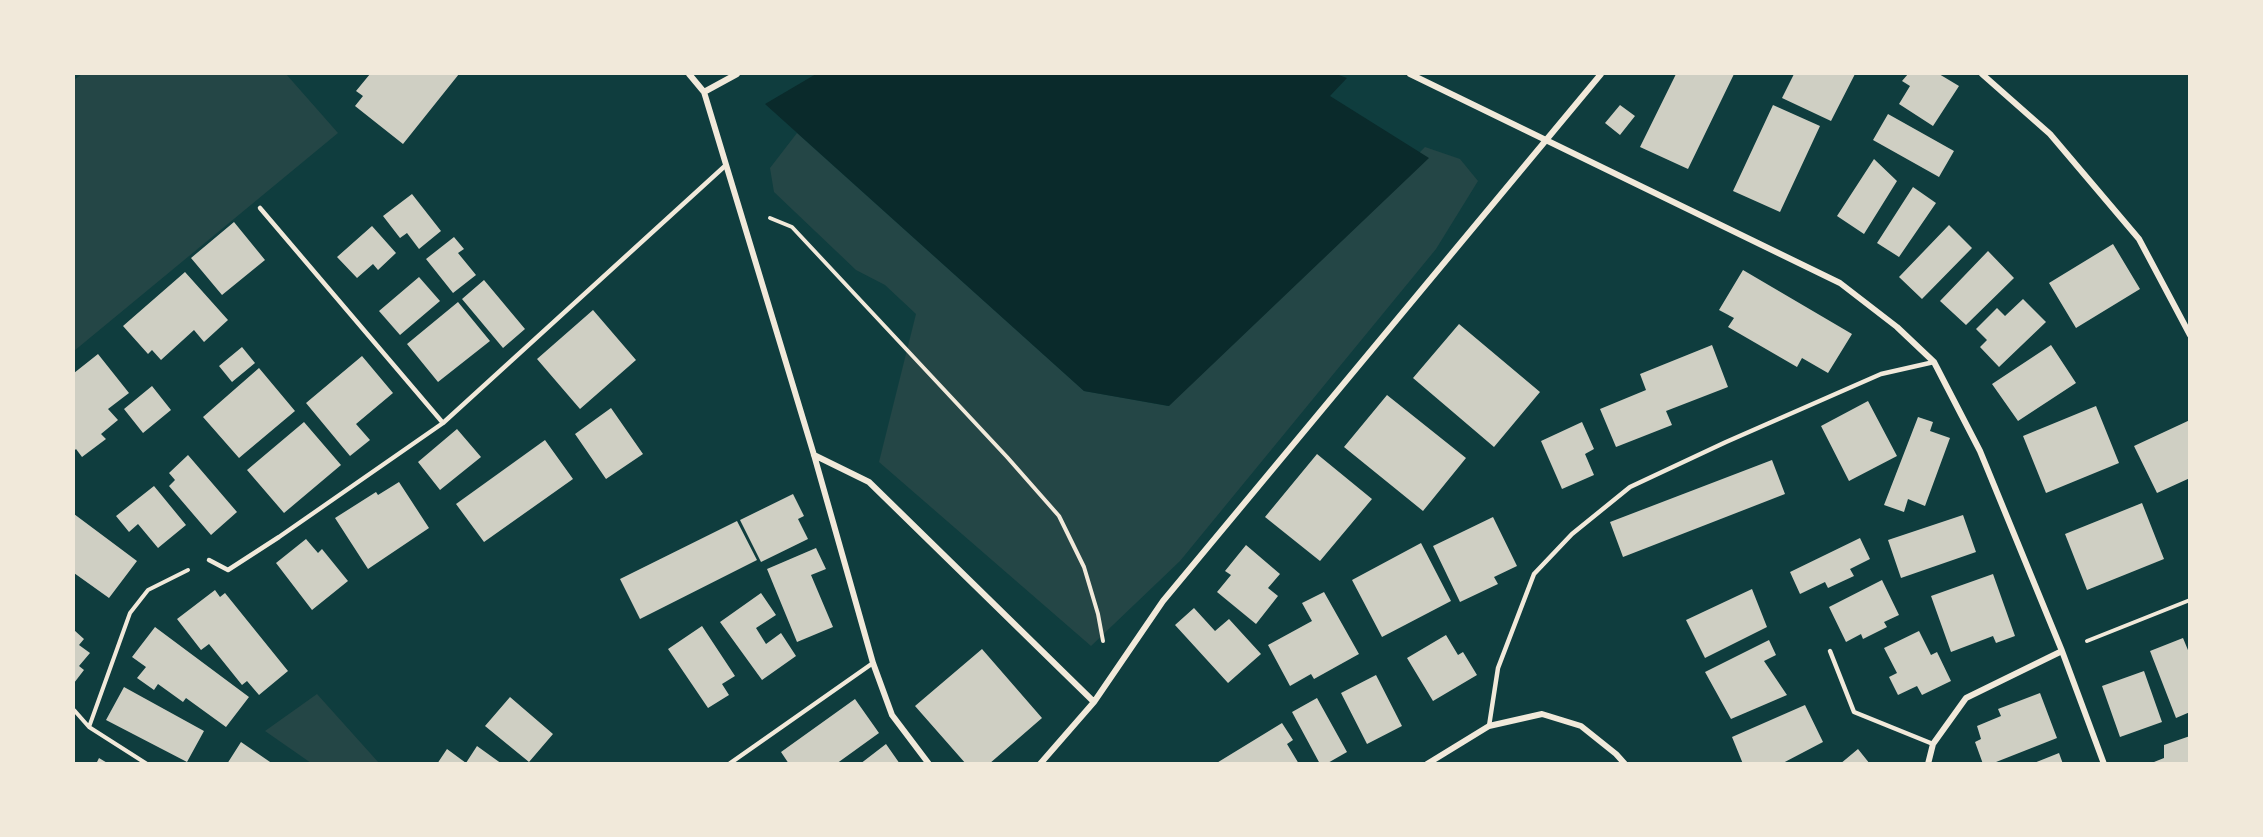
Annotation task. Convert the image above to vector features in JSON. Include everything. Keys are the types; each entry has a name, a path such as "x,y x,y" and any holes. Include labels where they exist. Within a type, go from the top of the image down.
{"street":[{"path":"689,74 704,92 814,455 873,663 892,715 929,764"},
{"path":"704,92 737,74"},
{"path":"1410,74 1840,283 1897,327 1934,362 1980,451 2062,651 2104,764"},
{"path":"1040,764 1094,702 1163,601 1601,74"},
{"path":"1982,74 2050,134 2139,240 2190,335"},
{"path":"814,455 869,482 1094,702"},
{"path":"1928,764 1933,744 1966,698 2062,651"},
{"path":"1426,764 1489,726 1542,714 1581,726 1625,764"}],"lane":[{"path":"209,560 228,570 442,423 726,165"},
{"path":"260,208 442,423"},
{"path":"1489,726 1498,668 1534,574 1581,527 1630,487 1715,447 1881,374 1934,362"},
{"path":"1830,651 1854,712 1933,744"},
{"path":"729,764 873,663"}],"path":[{"path":"739,205 792,227 1007,457 1059,516 1084,567 1098,614 1110,679"},
{"path":"89,727 130,613 148,590 209,560"},
{"path":"2062,651 2190,600"},
{"path":"74,710 89,727 147,764"}],"shaded area":[{"path":"82,74 286,74 338,133 74,351 74,80"},
{"path":"816,74 1336,74 1347,78 1330,96 1429,158 1169,406 1084,391 765,104"},
{"path":"797,133 1084,391 1168,406 1425,147 1460,159 1478,181 1436,249 1180,561 1091,646 879,462 916,314 885,285 856,270 774,192 770,168"},
{"path":"317,694 379,763 311,763 265,731"}],"building":[{"path":"370,74 459,74 403,144 355,106 363,96 356,91"},
{"path":"1676,74 1734,74 1688,169 1640,147"},
{"path":"1794,74 1855,74 1831,121 1782,98"},
{"path":"1908,74 1939,74 1959,86 1933,126 1899,104 1910,86 1902,81"},
{"path":"1620,105 1635,116 1620,135 1605,123"},
{"path":"1773,105 1820,126 1780,212 1733,191"},
{"path":"1888,114 1954,151 1939,177 1873,140"},
{"path":"1874,159 1897,181 1864,234 1837,216"},
{"path":"1913,187 1936,203 1899,257 1877,243"},
{"path":"412,194 441,231 419,249 407,233 400,238 383,216"},
{"path":"234,222 265,260 222,295 191,258"},
{"path":"1949,225 1972,248 1922,299 1899,277"},
{"path":"372,226 396,253 378,270 373,264 357,278 337,257"},
{"path":"454,237 464,249 458,253 476,275 453,293 426,259"},
{"path":"2113,244 2140,289 2076,328 2049,283"},
{"path":"1988,251 2014,278 1966,325 1940,301"},
{"path":"1743,270 1852,334 1828,373 1802,358 1797,367 1728,327 1734,318 1719,310"},
{"path":"185,272 228,320 204,342 194,330 161,360 152,350 148,354 123,326"},
{"path":"419,277 440,301 400,335 379,311"},
{"path":"484,280 525,329 503,348 462,299"},
{"path":"2023,299 2046,322 1999,367 1980,347 1987,340 1976,329 1997,308 2005,316"},
{"path":"458,302 490,341 438,382 407,344"},
{"path":"593,310 636,360 580,409 537,359"},
{"path":"1459,324 1540,392 1494,447 1413,378"},
{"path":"1712,345 1728,387 1666,411 1672,425 1616,447 1600,409 1646,390 1640,374"},
{"path":"2051,345 2076,383 2018,421 1992,384"},
{"path":"242,347 255,363 232,382 219,366"},
{"path":"98,354 129,393 108,409 118,420 101,434 106,439 82,457 76,449 74,451 74,373"},
{"path":"362,356 393,393 356,424 370,440 350,456 306,403"},
{"path":"259,368 295,411 239,458 203,417"},
{"path":"152,386 171,410 143,433 124,409"},
{"path":"1387,395 1466,458 1423,511 1344,447"},
{"path":"1868,401 1897,456 1849,481 1821,426"},
{"path":"2096,406 2119,463 2046,493 2023,436"},
{"path":"611,408 643,454 606,479 575,434"},
{"path":"1918,417 1933,422 1930,431 1950,438 1925,506 1908,499 1904,512 1884,505"},
{"path":"2190,420 2190,478 2157,493 2134,446"},
{"path":"304,422 341,465 284,513 247,470"},
{"path":"1582,422 1594,449 1585,454 1594,475 1562,489 1541,441"},
{"path":"457,429 481,457 440,490 418,462"},
{"path":"545,440 573,479 484,542 456,504"},
{"path":"1317,454 1372,499 1320,561 1265,517"},
{"path":"188,455 237,512 211,535 169,486 175,480 169,473"},
{"path":"1772,460 1785,494 1623,557 1610,522"},
{"path":"399,482 429,528 368,569 335,518 376,492 378,495"},
{"path":"154,486 186,525 158,548 138,524 129,532 116,516"},
{"path":"793,494 804,516 798,519 808,539 761,562 740,520"},
{"path":"2142,503 2164,559 2087,590 2065,534"},
{"path":"74,514 137,561 109,598 74,573"},
{"path":"1963,515 1976,552 1901,578 1888,540"},
{"path":"1493,517 1517,566 1494,577 1498,584 1460,602 1433,546"},
{"path":"737,521 757,560 640,619 620,579"},
{"path":"1860,538 1870,559 1850,569 1854,576 1828,588 1825,582 1800,594 1790,572"},
{"path":"306,539 318,553 322,549 348,581 312,610 276,563"},
{"path":"1421,543 1451,601 1382,637 1352,580"},
{"path":"1246,545 1280,574 1268,588 1278,596 1256,624 1217,592 1231,575 1225,571"},
{"path":"816,548 826,569 811,575 833,627 797,642 767,569"},
{"path":"1993,574 2015,636 1996,643 1993,636 1951,652 1931,596"},
{"path":"1882,580 1899,615 1884,622 1887,627 1863,639 1861,634 1846,642 1829,607"},
{"path":"1752,589 1767,627 1705,658 1686,620"},
{"path":"215,590 220,597 225,593 288,671 259,695 247,681 242,685 209,644 201,650 177,619"},
{"path":"1324,592 1359,654 1314,679 1311,674 1290,686 1268,645 1312,621 1302,603"},
{"path":"761,593 776,615 756,628 766,644 781,633 796,656 762,680 720,622"},
{"path":"1194,608 1215,631 1229,619 1261,654 1228,683 1175,625"},
{"path":"702,626 735,676 722,684 729,695 708,708 668,649"},
{"path":"155,627 249,697 226,727 186,698 183,702 158,684 154,690 137,678 146,667 132,657"},
{"path":"74,630 84,639 79,645 90,653 79,666 84,670 74,683"},
{"path":"1919,631 1931,655 1937,652 1951,681 1922,695 1917,686 1898,695 1889,677 1897,673 1884,648"},
{"path":"1446,635 1458,655 1463,652 1477,675 1433,701 1407,658"},
{"path":"2183,638 2190,655 2190,712 2176,718 2150,651"},
{"path":"1769,640 1776,655 1764,661 1787,695 1731,719 1705,672"},
{"path":"982,649 1042,718 989,764 966,764 915,706"},
{"path":"2144,671 2162,722 2120,737 2102,686"},
{"path":"1376,675 1402,726 1367,744 1341,693"},
{"path":"124,687 204,731 187,762 106,720"},
{"path":"2040,693 2057,738 1991,764 1983,764 1975,742 1981,739 1977,726 2001,716 1998,709"},
{"path":"510,697 553,734 529,762 485,726"},
{"path":"1317,698 1347,752 1326,764 1320,764 1292,712"},
{"path":"855,699 879,733 836,764 789,764 781,752"},
{"path":"1805,705 1823,742 1781,764 1743,764 1732,737"},
{"path":"1282,723 1293,740 1287,744 1299,764 1215,764"},
{"path":"2190,736 2190,764 2149,764 2164,758 2164,745"},
{"path":"241,742 273,764 227,764"},
{"path":"886,744 900,764 860,764"},
{"path":"477,746 502,764 437,764 447,749 466,763"},
{"path":"1858,749 1870,764 1840,764"},
{"path":"2059,753 2063,764 2034,764 2034,763"},
{"path":"99,758 109,764 96,764"}]}
